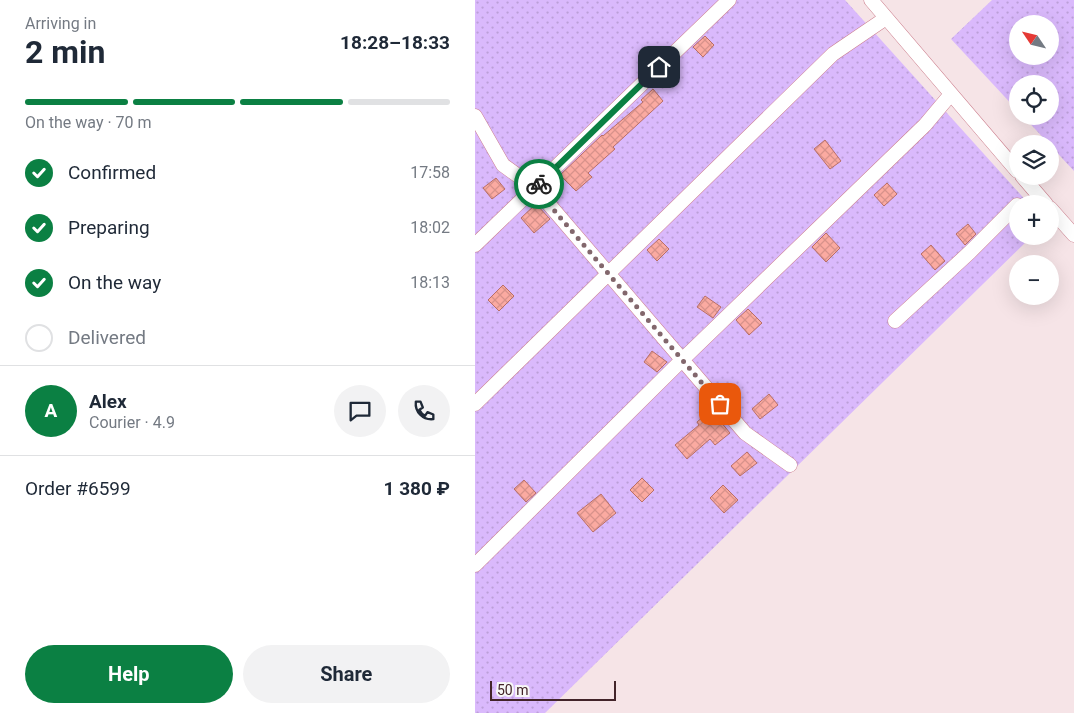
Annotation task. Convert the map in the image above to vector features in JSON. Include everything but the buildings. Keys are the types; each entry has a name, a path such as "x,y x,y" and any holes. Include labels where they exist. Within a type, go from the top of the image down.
{"street":[{"path":"475,245 729,0"},
{"path":"871,0 1009,162"},
{"path":"475,404 833,54 886,18"},
{"path":"475,565 682,360 925,125 951,94"},
{"path":"475,116 503,165 535,188 745,433 790,465"},
{"path":"1030,185 1038,195"},
{"path":"1027,195 1033,189"},
{"path":"895,321 1009,213"},
{"path":"1059,218 1074,235"}],"shaded area":[{"path":"475,0 845,0 1009,182 1009,185 1012,185 1021,195 1009,195 1009,245 1023,245 1013,255 1009,255 1009,259 545,713 475,713"},
{"path":"992,0 1074,0 1074,171 1059,155 1059,135 1041,135 1031,125 1059,125 1059,75 1009,75 1009,101 951,39"}],"way so far":[{"path":"539,184 535,188 720,404"}],"route":[{"path":"539,184 659,67"}]}
